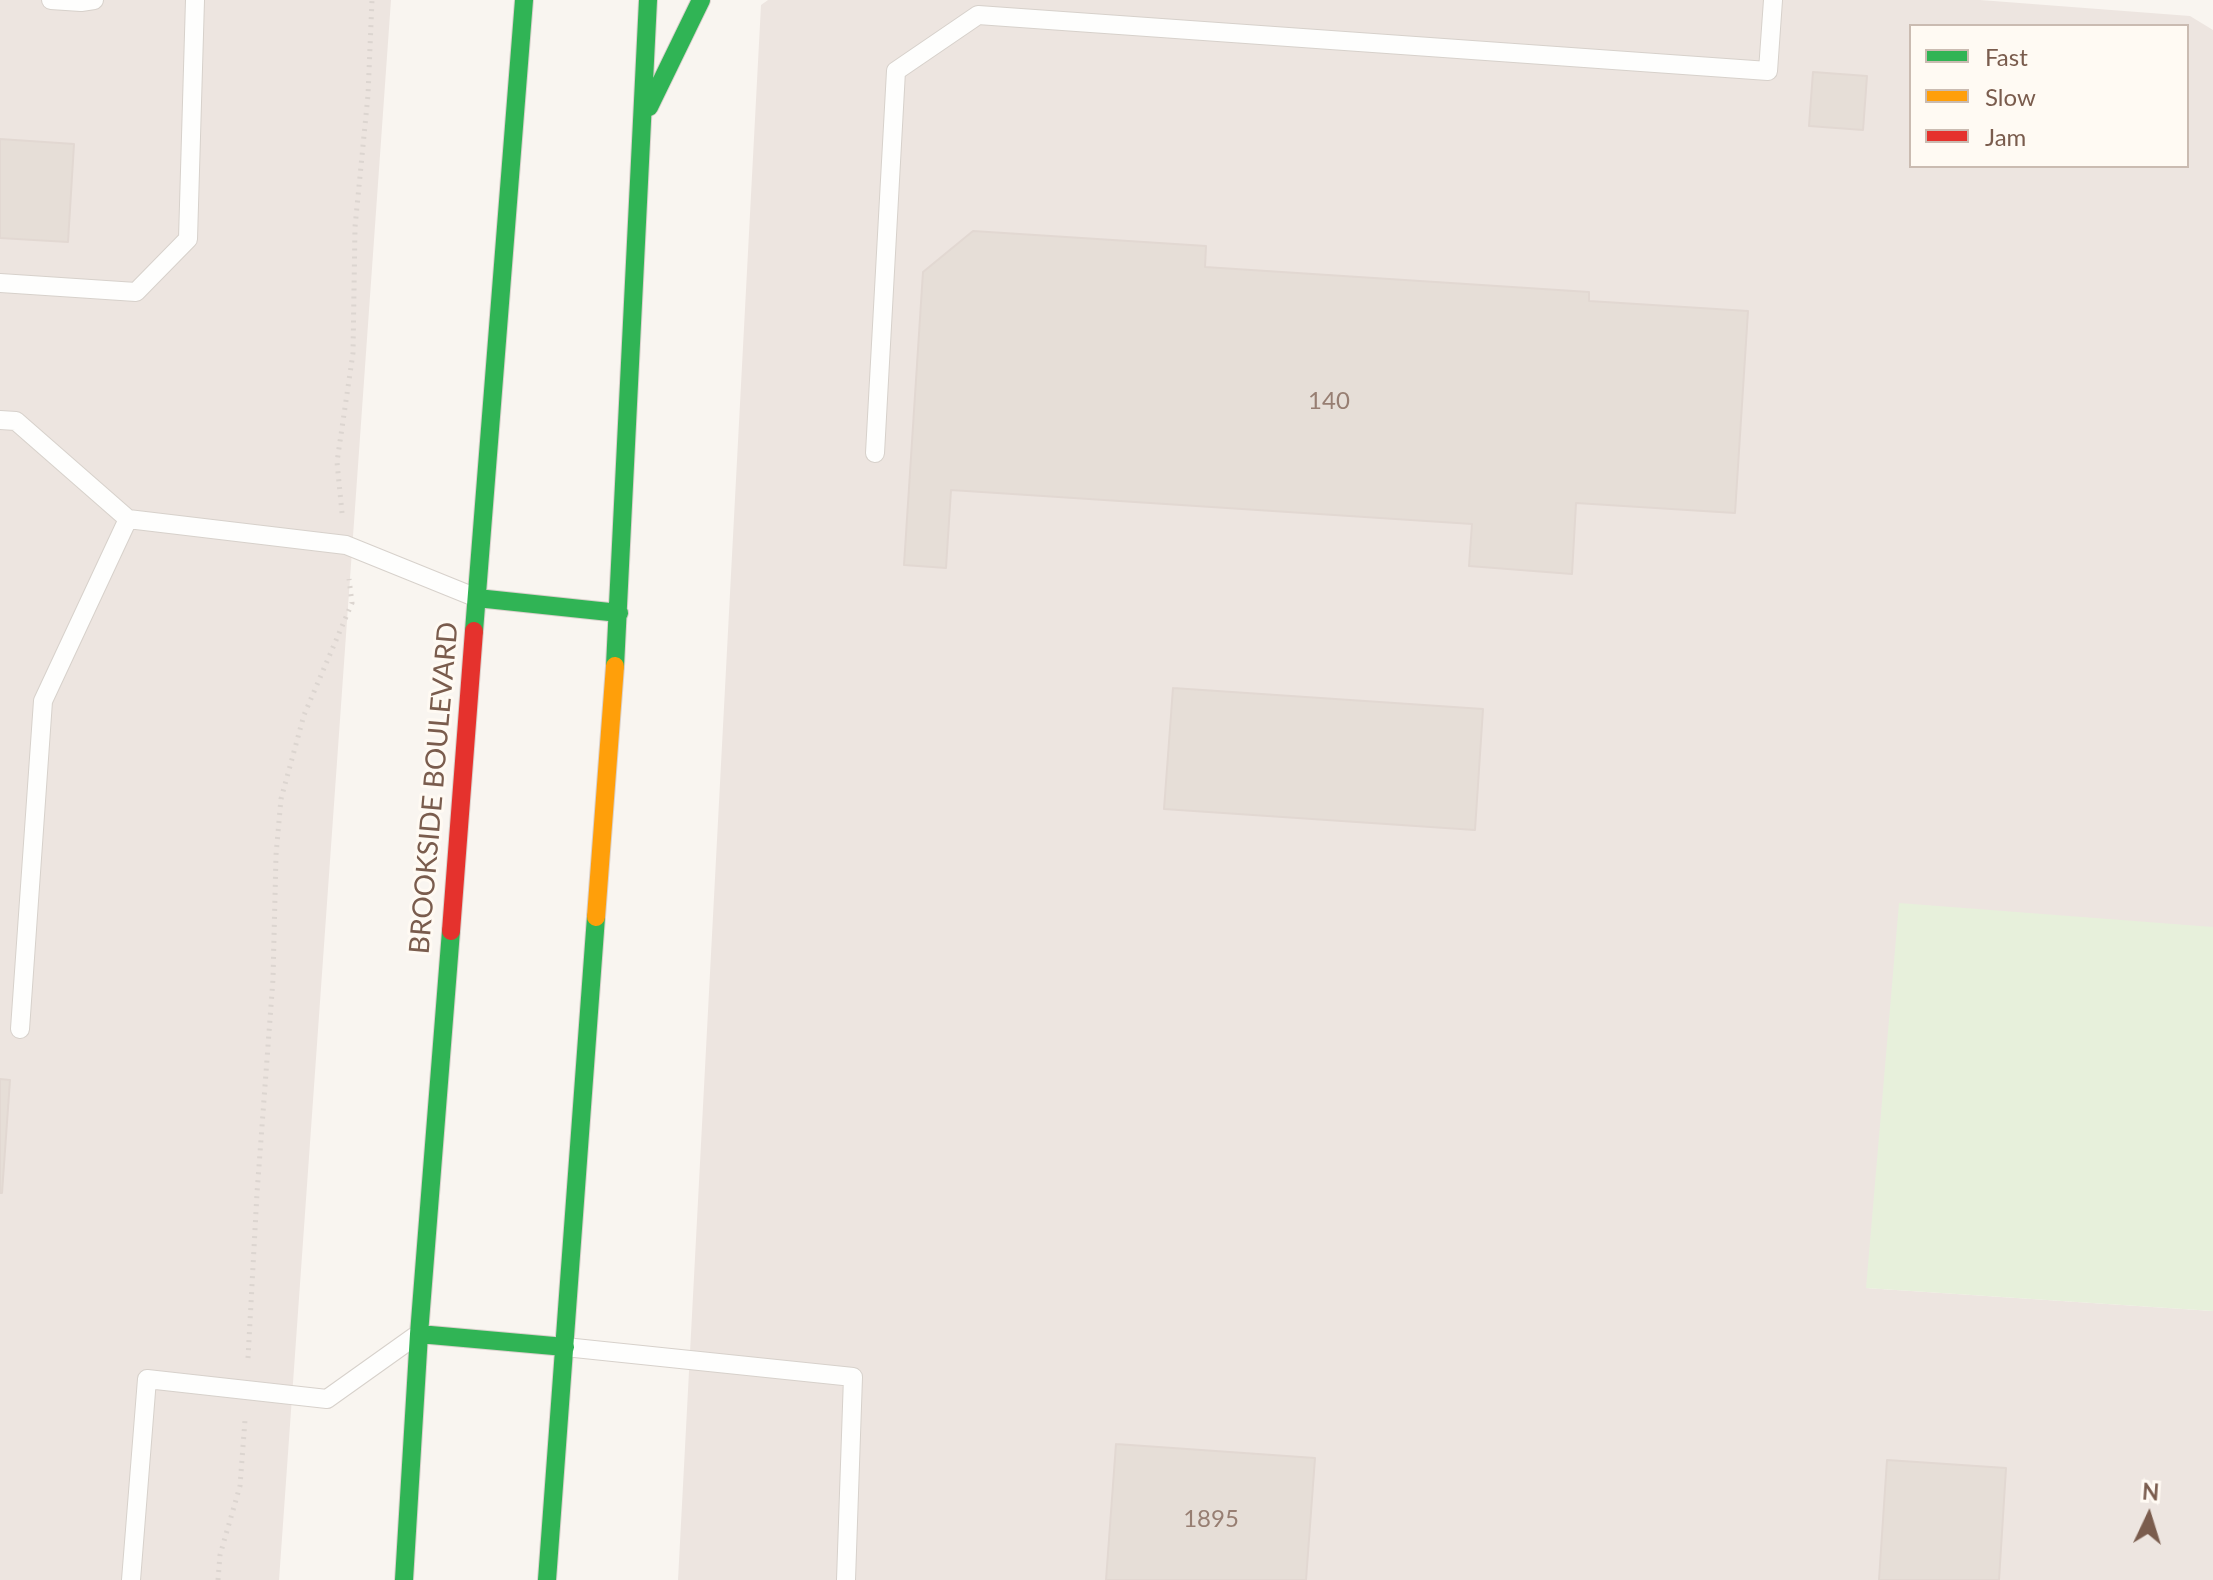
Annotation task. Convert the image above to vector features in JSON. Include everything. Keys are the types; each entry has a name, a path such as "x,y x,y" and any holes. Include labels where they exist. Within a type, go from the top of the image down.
{"main road":[{"name":"BROOKSIDE BOULEVARD","path":"404,1580 419,1334 524,0"},
{"path":"547,1580 619,613 648,0"},
{"path":"640,127 701,0"},
{"path":"477,598 619,613"},
{"path":"419,1334 565,1347"}],"lane":[{"path":"51,0 94,0"},
{"path":"0,283 136,292 188,239 195,0"},
{"path":"875,453 896,71 978,15 1768,71 1773,0"},
{"path":"0,420 16,421 128,519 346,545 477,598"},
{"path":"20,1029 43,701 128,519"},
{"path":"131,1580 147,1379 327,1399 419,1334"},
{"path":"565,1347 853,1377 846,1580"}],"path":[{"path":"218,1580 220,1555 240,1486 273,979 276,855 281,799 304,715 352,603 337,462 353,353 355,227 368,95 372,0"}],"shaded area":[{"path":"0,0 391,0 279,1580 0,1580"},
{"path":"768,0 1980,0 2190,16 2213,30 2213,927 1866,1288 2213,1311 2213,1580 678,1580 761,5"}],"green space":[{"path":"1899,903 2213,927 2213,1311 1866,1288"}],"building":[{"path":"1813,72 1867,76 1863,130 1809,126"},
{"path":"0,139 74,144 68,242 0,238"},
{"path":"973,231 1206,246 1205,267 1589,292 1589,301 1748,311 1735,513 1576,503 1572,574 1469,566 1472,524 951,490 946,568 904,565 923,272"},
{"path":"1173,688 1483,709 1475,830 1164,809"},
{"path":"0,1079 10,1080 2,1193 0,1193"},
{"path":"1116,1444 1315,1458 1306,1580 1106,1580"},
{"path":"1887,1460 2006,1468 1999,1580 1879,1580"}],"traffic: fast":[{"path":"474,631 524,0"},
{"path":"615,666 648,0"},
{"path":"649,107 701,0"},
{"path":"477,598 619,613"},
{"path":"547,1580 596,917"},
{"path":"404,1580 419,1334 451,931"},
{"path":"419,1334 565,1347"}],"traffic: slow":[{"path":"596,917 615,666"}],"traffic: jam":[{"path":"451,931 474,631"}]}
